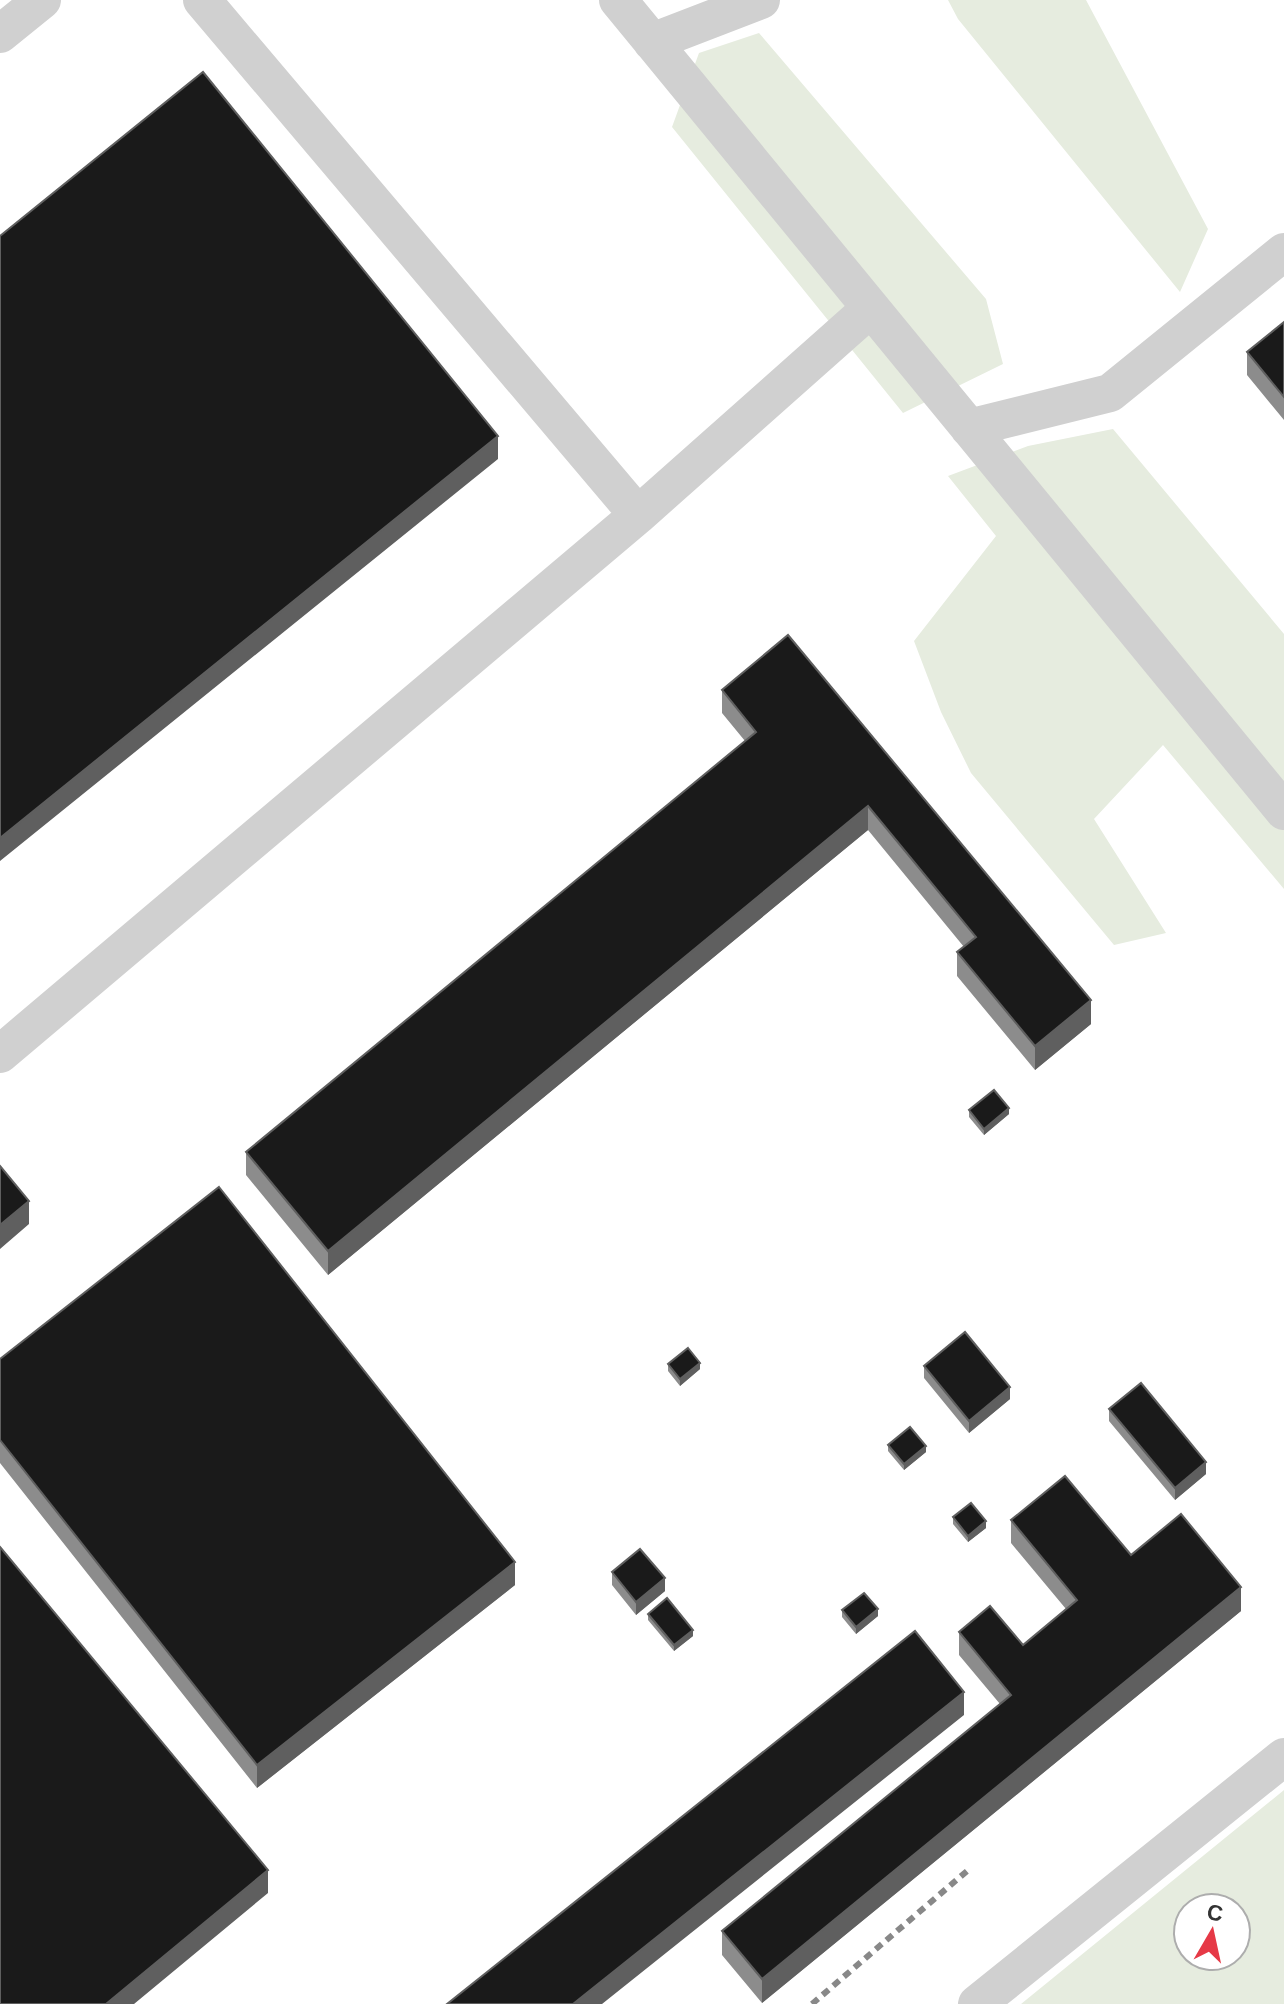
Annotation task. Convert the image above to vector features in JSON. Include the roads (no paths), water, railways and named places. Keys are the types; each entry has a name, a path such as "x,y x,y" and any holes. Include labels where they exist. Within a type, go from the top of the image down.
{"street":[{"path":"0,34 42,0"},
{"path":"202,0 638,515"},
{"path":"618,0 1284,811"},
{"path":"652,42 761,0"},
{"path":"969,428 1110,393 1284,252"},
{"path":"0,1054 638,515 871,308"},
{"path":"977,2004 1284,1757"}],"railway":[{"path":"812,2004 967,1871"}]}
